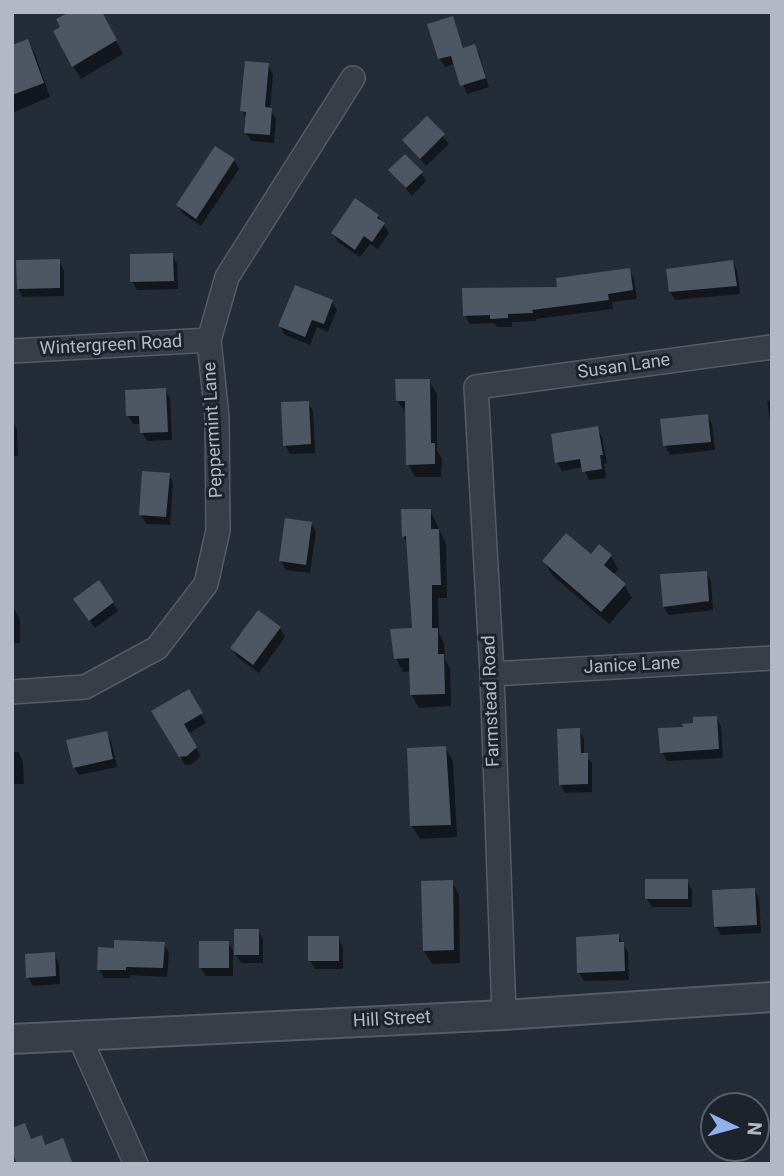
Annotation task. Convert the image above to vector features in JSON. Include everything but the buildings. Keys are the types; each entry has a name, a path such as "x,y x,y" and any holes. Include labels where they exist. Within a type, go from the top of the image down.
{"street":[{"name":"Peppermint Lane","path":"12,692 85,687 157,648 206,584 218,530 217,417 209,340 227,277 353,78"},
{"name":"Wintergreen Road","path":"12,351 209,340"},
{"name":"Susan Lane","path":"476,387 772,347"},
{"name":"Farmstead Road","path":"476,387 492,674 505,1015"},
{"name":"Janice Lane","path":"492,674 772,657"},
{"name":"Hill Street","path":"12,1039 505,1015 772,998"},
{"path":"79,1036 136,1164"}]}
